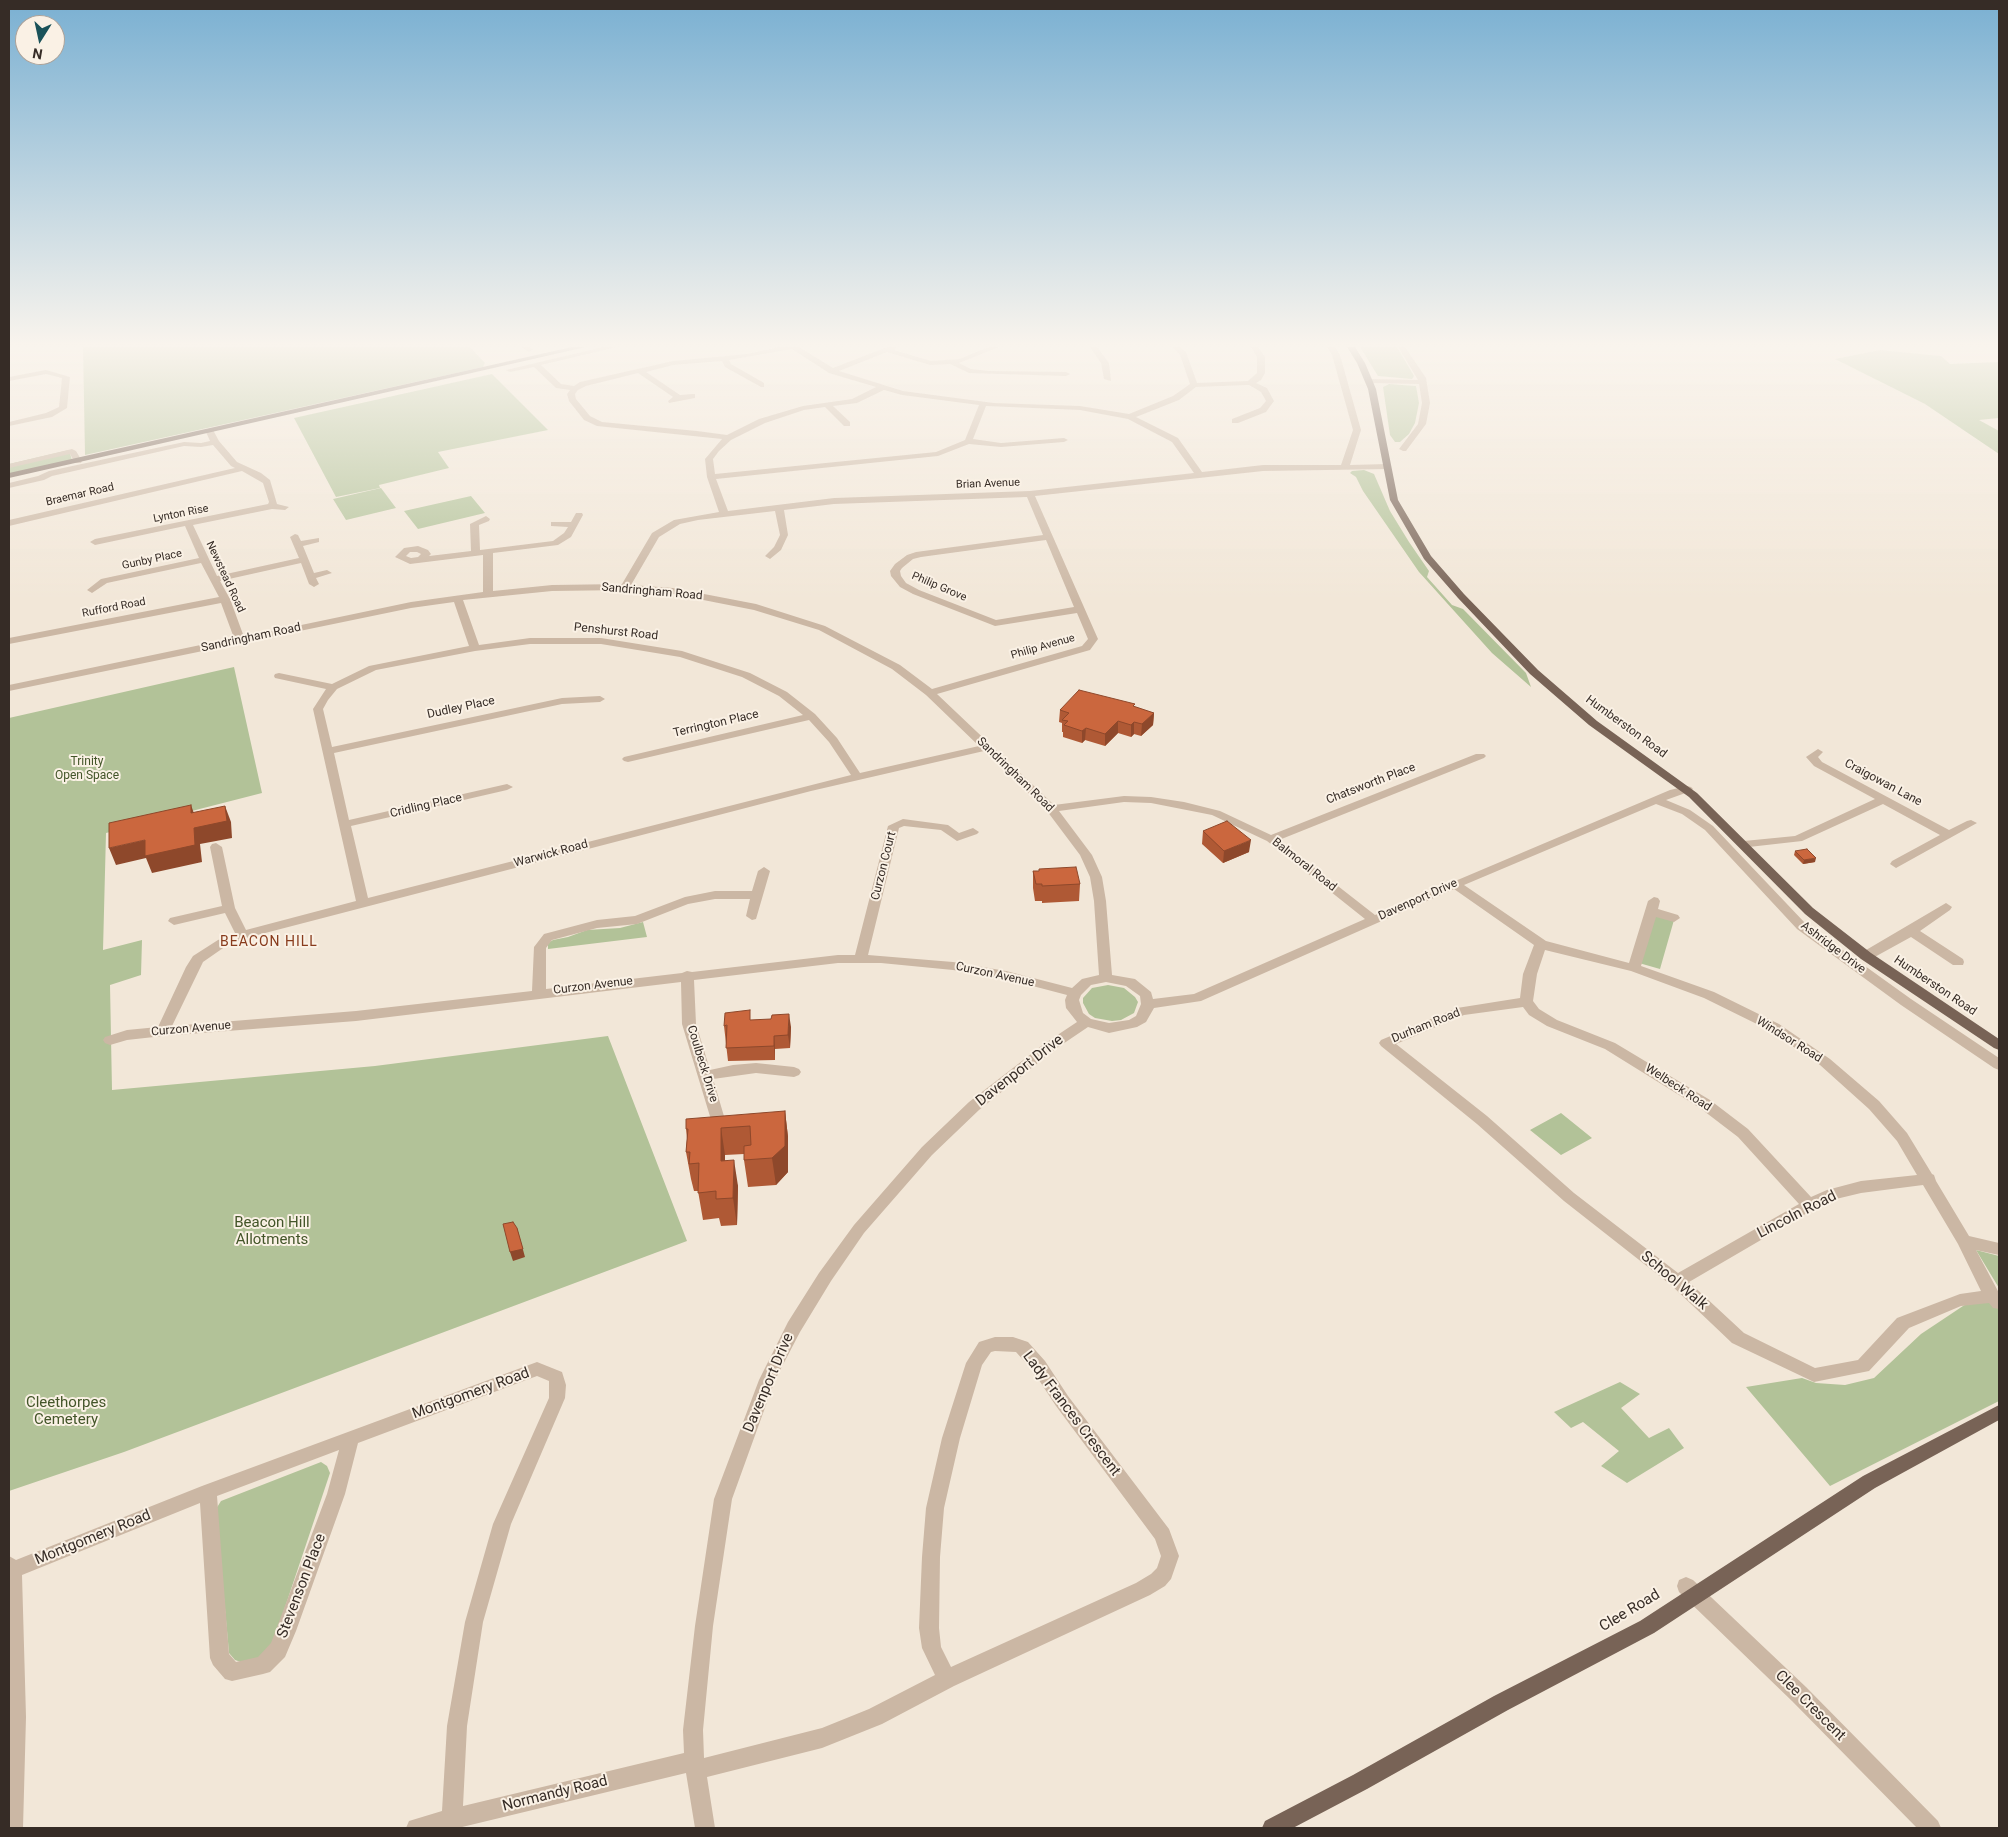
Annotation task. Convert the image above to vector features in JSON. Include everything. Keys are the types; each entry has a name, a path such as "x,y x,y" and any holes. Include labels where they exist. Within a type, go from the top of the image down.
{"main road":[{"path":"9,476 24,478 78,461 207,433"},
{"name":"Humberston Road","path":"1379,433 1394,500 1405,522 1427,557 1461,596 1534,672 1593,722 1687,790 1719,818 1809,911 1866,956 1999,1045"},
{"name":"Clee Road","path":"1278,1827 1501,1703 1647,1627 1690,1590 1869,1482 1999,1412"}],"street":[{"path":"210,433 215,442 234,464 267,482 273,502 272,506"},
{"path":"694,433 728,438"},
{"path":"724,514 711,477 709,459 716,449 728,438 739,433"},
{"path":"968,441 971,433"},
{"path":"1161,433 1175,440 1200,475"},
{"path":"1345,466 1356,433"},
{"path":"1403,448 1415,433"},
{"path":"711,477 924,456 950,450 968,441 1001,445 1068,440"},
{"path":"9,485 24,478 41,478 49,474 184,444 201,445 215,442"},
{"path":"9,466 72,451 78,461"},
{"name":"Brian Avenue","path":"625,587 650,540 660,530 686,519 834,501 1030,494 1272,467 1386,467"},
{"name":"Braemar Road","path":"9,523 244,468"},
{"name":"Philip Avenue","path":"930,692 1086,648 1093,639 1030,494"},
{"name":"Lynton Rise","path":"95,542 272,506 285,507"},
{"path":"770,556 778,548 784,535 779,508"},
{"path":"421,559 560,542 568,535 579,516"},
{"path":"476,552 474,524 486,519"},
{"name":"Newstead Road","path":"188,523 204,560 225,599 240,640"},
{"path":"554,524 573,525"},
{"name":"Philip Grove","path":"1049,537 918,554 910,557 898,566 895,571 896,576 903,585 916,592 995,623 1080,608"},
{"path":"316,540 297,540 313,580 328,573"},
{"path":"488,550 488,594"},
{"path":"214,579 305,559"},
{"name":"Gunby Place","path":"93,579 104,581 204,560"},
{"name":"Gunby Place","path":"92,590 104,581"},
{"name":"Sandringham Road","path":"9,688 411,605 488,594 552,588 625,587 702,596 779,613 822,628 896,667 930,692 1051,809 1086,855 1096,877 1100,901 1106,978"},
{"path":"457,598 475,648"},
{"name":"Rufford Road","path":"9,641 225,599"},
{"name":"Penshurst Road","path":"363,903 318,709 332,687 350,677 373,668 475,648 530,641 601,641 658,648 714,663 746,675 783,694 811,716 833,740 857,776"},
{"path":"279,676 332,687"},
{"name":"Dudley Place","path":"328,751 562,701 600,699"},
{"name":"Terrington Place","path":"628,759 811,716"},
{"name":"Warwick Road","path":"163,1030 192,966 208,951 242,935 857,776 987,747"},
{"name":"Craigowan Lane","path":"1818,752 1812,757 1815,762 1949,835"},
{"name":"Chatsworth Place","path":"1271,839 1480,756"},
{"name":"Cridling Place","path":"344,824 507,787"},
{"name":"Davenport Drive","path":"1148,1004 1196,998 1455,884 1674,792 1687,790"},
{"path":"1744,845 1798,839 1885,799"},
{"name":"Balmoral Road","path":"1051,809 1097,801 1152,800 1216,813 1271,839 1374,920"},
{"name":"Ashridge Drive","path":"1657,800 1686,812 1709,828 1801,926 1906,1002 1999,1065"},
{"name":"Curzon Court","path":"861,958 894,826 903,822 944,827 957,837 973,832"},
{"path":"1896,864 1972,823"},
{"path":"216,847 229,908 242,935"},
{"path":"752,916 764,871"},
{"name":"Windsor Road","path":"1455,884 1541,944 1634,968 1709,995 1774,1027 1825,1062 1874,1105 1902,1137 1929,1179 1996,1300"},
{"path":"539,993 540,947 548,937 597,924 637,920 670,905 699,898 730,894 757,895"},
{"path":"1634,968 1652,906 1674,918"},
{"path":"1866,956 1911,931 1946,907"},
{"path":"174,921 229,908"},
{"path":"1911,931 1958,962"},
{"path":"1526,1002 1530,974 1541,944"},
{"name":"Curzon Avenue","path":"110,1040 127,1035 163,1030 356,1016 808,961 861,958 953,966 1006,975 1075,993"},
{"name":"Coulbeck Drive","path":"687,975 689,1024 719,1122"},
{"path":"1106,978 1124,980 1139,988 1146,996 1148,1004 1146,1012 1141,1019 1132,1024 1109,1028 1086,1022 1078,1016 1072,1000 1075,993 1087,982 1106,978"},
{"name":"Durham Road","path":"1386,1043 1462,1011 1526,1002"},
{"name":"Welbeck Road","path":"1526,1002 1534,1012 1552,1023 1610,1046 1705,1104 1743,1133 1809,1205"},
{"name":"Davenport Drive","path":"705,1828 695,1765 693,1730 696,1690 722,1499 767,1380 794,1327 825,1277 859,1229 927,1151 982,1100 1049,1047 1086,1022"},
{"name":"School Walk","path":"1386,1043 1482,1120 1569,1197 1676,1281 1738,1338 1814,1375 1863,1366 1903,1323 1960,1300 1996,1300"},
{"path":"706,1076 756,1068 794,1072"},
{"name":"Lincoln Road","path":"1676,1281 1809,1205 1832,1194 1861,1187 1929,1179"},
{"path":"1964,1241 1999,1249"},
{"name":"Lady Frances Crescent","path":"695,1765 764,1754 822,1738 875,1717 947,1679 1143,1589 1158,1580 1164,1573 1170,1556 1163,1535 1062,1401 1039,1366 1022,1347 1013,1344 995,1344 985,1347 979,1353 974,1363 951,1438 935,1508 931,1557 929,1628 932,1648 947,1679"},
{"name":"Montgomery Road","path":"11,1567 528,1371 545,1370 556,1377 558,1384 557,1398 502,1524 474,1622 457,1726 452,1819"},
{"name":"Stevenson Place","path":"208,1492 220,1658 232,1672 263,1666 278,1650 286,1631 336,1494 351,1438"},
{"path":"11,1567 16,1717 13,1828"},
{"name":"Clee Crescent","path":"1690,1590 1799,1694 1931,1828"},
{"name":"Normandy Road","path":"416,1828 695,1765"}],"green space":[{"path":"85,433 186,433 85,455"},
{"path":"302,433 534,433 438,452 449,468 379,485 380,488 336,497"},
{"path":"1390,433 1410,433 1400,442 1395,442"},
{"path":"1968,433 1999,433 1999,454"},
{"path":"69,450 72,460 9,474 9,464"},
{"path":"1364,470 1374,474 1390,511 1429,571 1427,577 1452,605 1463,609 1526,673 1531,687 1492,653 1419,572 1363,491 1356,477 1350,473 1352,471"},
{"path":"381,488 396,508 346,520 333,499"},
{"path":"471,496 485,513 418,529 404,511"},
{"name":"Beacon Hill Allotments","path":"234,667 262,793 106,833 103,950 142,940 141,975 110,985 112,1090 375,1066 608,1036 687,1241 124,1452 9,1491 9,718"},
{"path":"1654,914 1674,920 1660,969 1639,963"},
{"path":"643,922 647,937 548,949 548,943 553,940 587,930 620,928"},
{"path":"1108,985 1124,988 1135,997 1138,1002 1134,1013 1121,1020 1112,1021 1095,1018 1089,1014 1083,1003 1083,998 1092,988"},
{"path":"1561,1113 1592,1138 1561,1155 1530,1130"},
{"path":"1976,1250 1999,1256 1999,1288"},
{"path":"1999,1298 1999,1401 1830,1486 1746,1387 1802,1378 1816,1383 1845,1385 1874,1378 1921,1334 1966,1304"},
{"path":"1620,1382 1640,1394 1621,1408 1649,1438 1669,1428 1684,1448 1627,1483 1601,1466 1619,1451 1583,1422 1571,1428 1554,1412"},
{"path":"321,1462 327,1466 330,1473 273,1643 258,1660 244,1663 235,1660 229,1653 216,1509 221,1501"}],"building":[{"path":"1079,690 1135,704 1133,706 1154,713 1142,724 1134,722 1131,725 1118,721 1105,734 1086,728 1082,731 1064,725 1068,721 1062,720 1069,713 1060,710"},
{"path":"191,805 191,813 225,806 227,821 194,828 195,845 145,856 145,840 109,848 109,823"},
{"path":"1227,821 1251,840 1224,851 1203,831"},
{"path":"1807,849 1816,858 1804,860 1795,851"},
{"path":"1076,867 1080,884 1042,886 1042,884 1036,884 1033,871"},
{"path":"750,1010 750,1020 771,1019 772,1015 789,1014 788,1035 774,1036 774,1046 726,1048 727,1025 724,1026 725,1013"},
{"path":"785,1111 785,1146 772,1158 744,1160 744,1146 751,1145 750,1126 721,1128 721,1161 734,1160 733,1198 716,1199 716,1191 698,1193 699,1163 689,1164 690,1152 686,1152 688,1129 686,1129 686,1119"},
{"path":"513,1222 517,1228 523,1249 510,1252 503,1224"}],"district":[{"name":"BEACON HILL","path":"269,942"}],"park label":[{"name":"Trinity Open Space","path":"87,769"},
{"name":"Cleethorpes Cemetery","path":"66,1412"}]}
